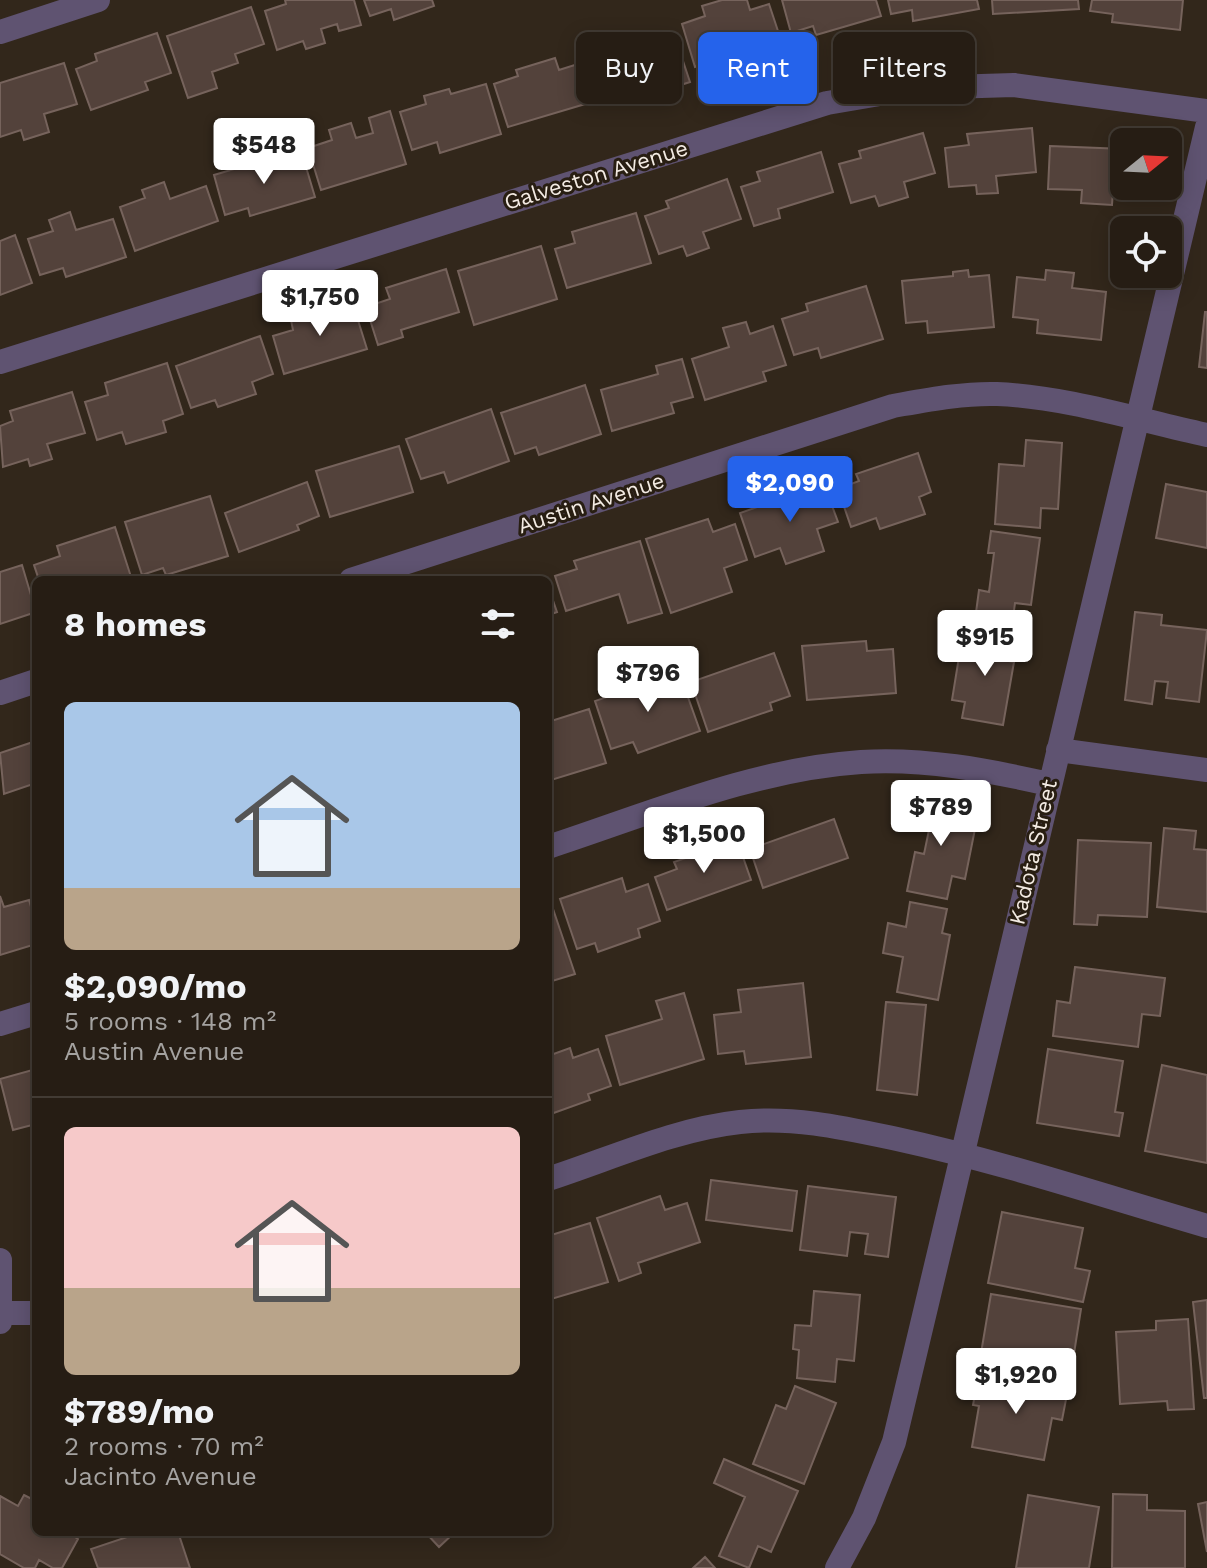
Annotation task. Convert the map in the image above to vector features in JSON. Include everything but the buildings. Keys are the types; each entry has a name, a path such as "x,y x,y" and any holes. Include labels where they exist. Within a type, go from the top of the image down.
{"street":[{"path":"0,32 98,0"},
{"name":"Galveston Avenue","path":"0,362 827,103 915,88 1014,85 1207,111"},
{"name":"Kadota Street","path":"837,1568 864,1518 894,1442 1207,127"},
{"name":"Austin Avenue","path":"363,576 893,406 996,394 1048,400 1207,435"},
{"path":"0,693 32,682"},
{"path":"1058,750 1207,770"},
{"path":"552,846 747,782 795,770 861,762 976,768 1049,784"},
{"path":"0,1024 32,1014"},
{"path":"552,1178 699,1130 739,1122 783,1120 835,1126 964,1154 1207,1226"},
{"path":"0,1260 1,1318 32,1314"}]}
